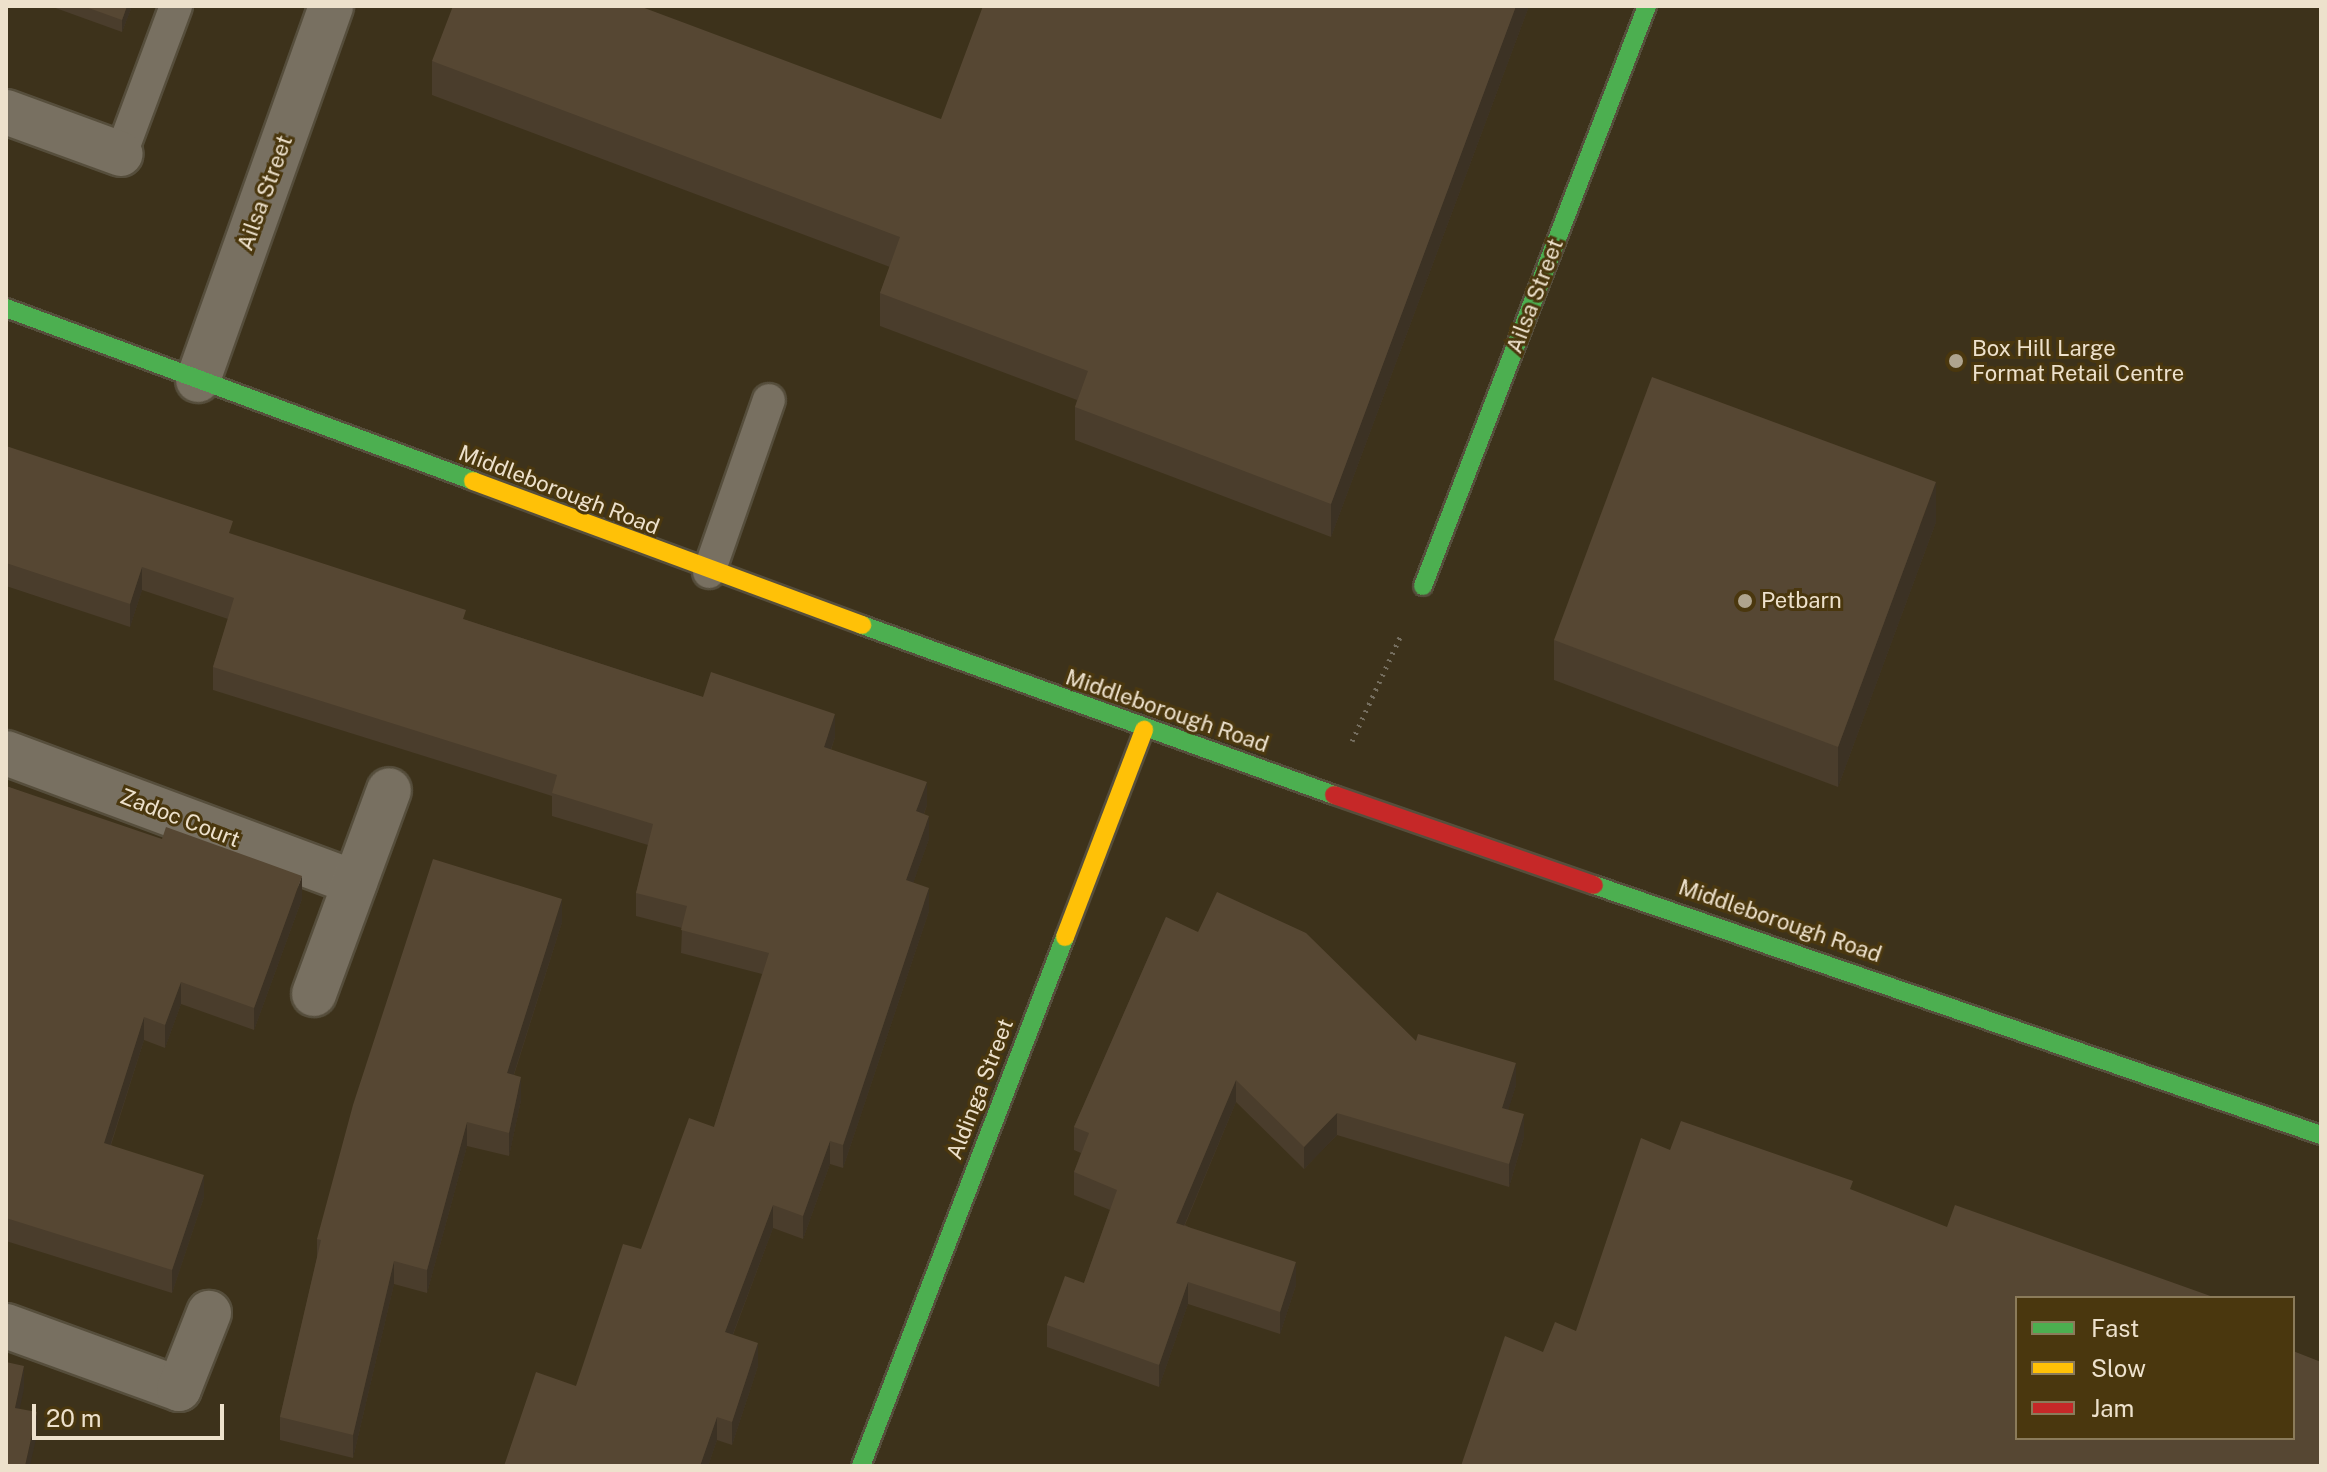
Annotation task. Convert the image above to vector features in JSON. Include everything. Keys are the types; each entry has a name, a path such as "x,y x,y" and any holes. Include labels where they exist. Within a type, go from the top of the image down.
{"main road":[{"name":"Ailsa Street","path":"1423,586 1647,6"},
{"name":"Middleborough Road","path":"6,308 709,572 1144,730 2321,1135"},
{"name":"Aldinga Street","path":"861,1466 1144,730"}],"street":[{"name":"Ailsa Street","path":"198,380 331,6"},
{"path":"6,112 121,154"},
{"name":"Zadoc Court","path":"6,753 355,883"},
{"path":"314,994 389,790"},
{"path":"6,1326 179,1389 209,1313"}],"lane":[{"path":"121,154 176,6"},
{"path":"709,572 769,400"}],"path":[{"path":"1329,793 1423,586"}],"building":[{"path":"83,6 127,6 122,20"},
{"path":"453,6 639,6 941,119 983,6 1516,6 1331,504 1075,407 1088,371 880,293 900,237 432,61"},
{"name":"Petbarn","path":"1652,377 1936,482 1838,747 1554,640"},
{"path":"6,446 233,521 229,533 466,610 463,619 703,697 711,672 835,714 824,747 927,782 916,811 929,816 906,880 929,888 843,1145 830,1141 803,1216 773,1205 725,1332 758,1343 732,1422 717,1417 700,1466 504,1466 536,1372 576,1386 623,1244 641,1249 689,1118 714,1127 769,953 681,930 687,906 636,893 653,824 552,793 557,775 213,667 234,598 142,567 130,604 6,563"},
{"path":"6,786 162,839 166,827 302,876 254,1008 181,982 165,1025 144,1017 104,1143 204,1175 172,1270 6,1218"},
{"path":"433,859 562,899 507,1073 521,1077 509,1133 467,1122 427,1270 394,1261 353,1435 280,1417 321,1240 317,1239 353,1105"},
{"path":"1217,892 1306,933 1416,1041 1418,1034 1516,1063 1502,1108 1524,1114 1509,1164 1337,1113 1304,1147 1236,1080 1176,1223 1296,1262 1280,1312 1188,1282 1159,1365 1047,1325 1065,1276 1084,1283 1117,1190 1074,1172 1089,1133 1074,1127 1166,917 1198,932"},
{"path":"1681,1121 1853,1181 1850,1189 1947,1227 1955,1205 2210,1296 2015,1296 2015,1440 2295,1440 2295,1352 2321,1362 2321,1466 1461,1466 1505,1336 1543,1352 1555,1322 1576,1331 1641,1138 1670,1150"},
{"path":"6,1362 24,1366 15,1408 37,1412 25,1466 6,1466"}],"traffic: fast":[{"path":"1423,586 1647,6"},
{"path":"6,308 473,481"},
{"path":"862,625 1334,795"},
{"path":"1594,885 2321,1135"},
{"path":"861,1466 1065,937"}],"traffic: slow":[{"path":"473,481 862,625"},
{"path":"1065,937 1144,730"}],"traffic: jam":[{"path":"1334,795 1594,885"}],"place":[{"name":"Box Hill Large Format Retail Centre","path":"1956,361"},
{"name":"Petbarn","path":"1745,601"}]}
